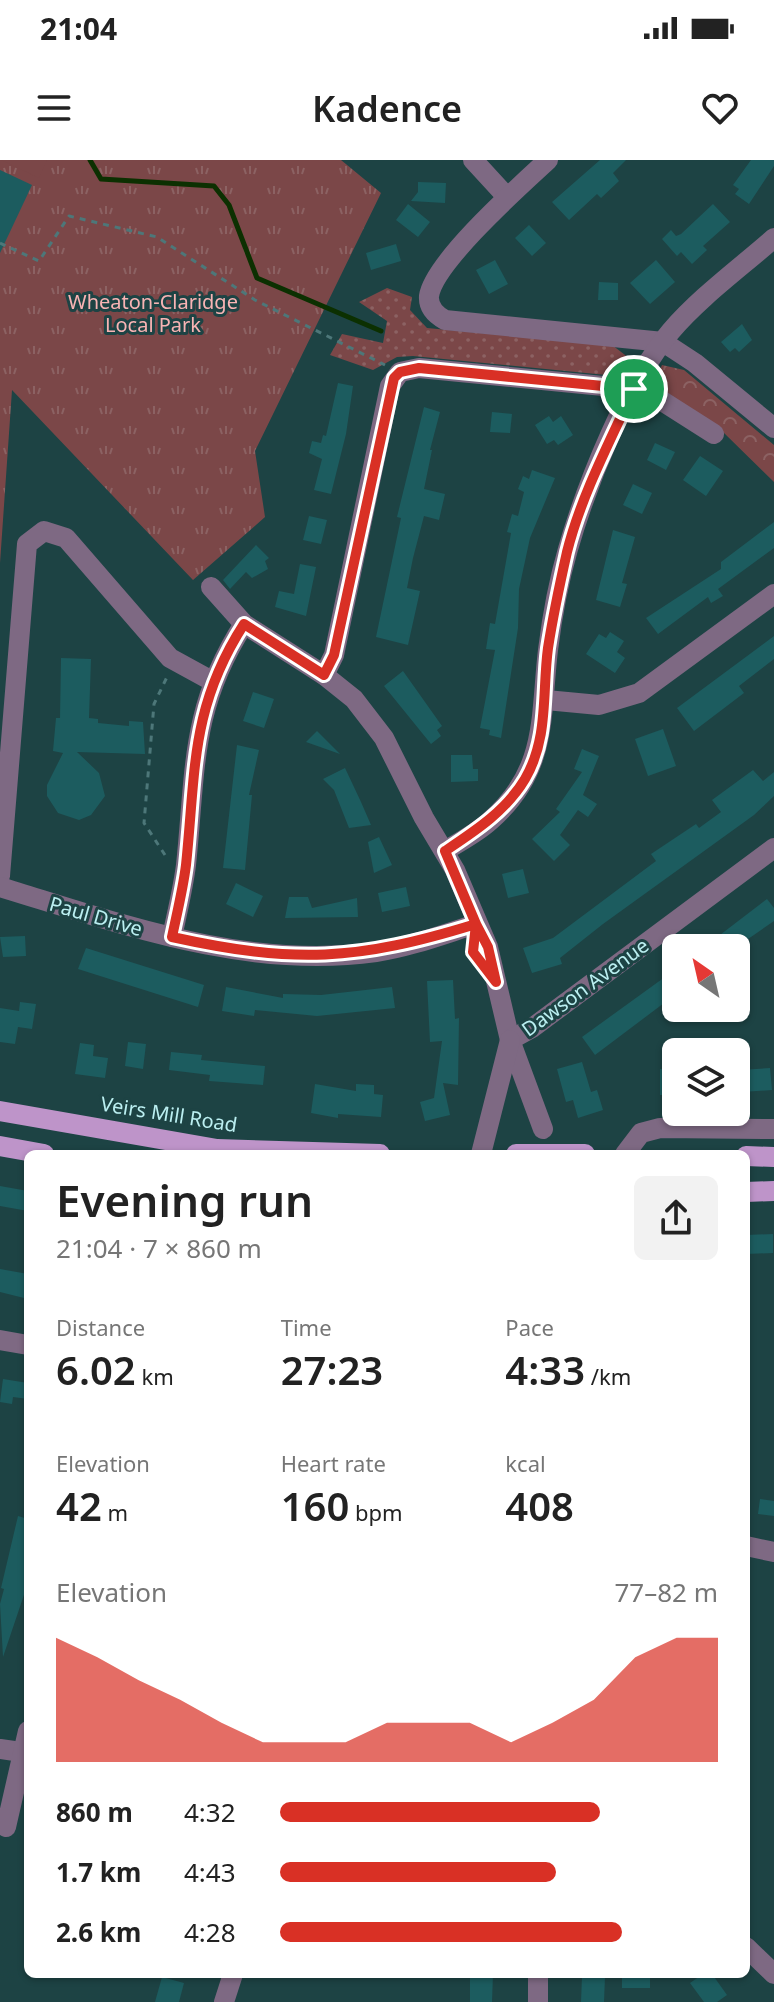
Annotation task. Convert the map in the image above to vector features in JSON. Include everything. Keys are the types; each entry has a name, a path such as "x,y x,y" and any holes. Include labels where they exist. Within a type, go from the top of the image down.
{"main road":[{"name":"Veirs Mill Road","path":"0,1111 217,1149 250,1150"},
{"path":"0,1146 24,1150"},
{"path":"750,1156 774,1157"},
{"path":"750,1192 774,1191"}],"street":[{"path":"473,160 507,197"},
{"path":"548,160 507,197 442,269 429,296 431,308 445,320 663,342 695,363 774,428"},
{"path":"445,851 490,821 525,779 538,746 546,700 548,650 568,549 602,457 647,363 663,342 774,238"},
{"path":"324,675 334,655 390,386 400,372 419,368 634,389 659,399 714,434"},
{"path":"0,876 27,544 44,531 66,538 170,658 212,681"},
{"path":"211,587 244,624 324,675 354,699 384,738 424,818 445,851 488,947 510,1040 543,1129"},
{"path":"546,700 599,705 639,693 774,594"},
{"path":"172,937 186,869 199,725 212,681 244,624"},
{"name":"Dawson Avenue","path":"510,1040 532,1028 774,848"},
{"name":"Paul Drive","path":"0,887 172,937 236,951 321,957 379,951 476,924"},
{"path":"482,1150 510,1040"},
{"path":"628,1150 641,1133 660,1128 774,1129"},
{"path":"0,1340 24,1344"},
{"path":"750,1547 774,1552"},
{"path":"0,1749 24,1753"},
{"path":"6,1827 24,1757"},
{"path":"750,1951 774,1974"},
{"path":"224,2002 232,1978"},
{"path":"538,1978 538,2002"}],"path":[{"path":"0,243 39,261 69,216 157,237 255,300 400,372"},
{"path":"165,855 144,823 154,704 167,678 170,658"}],"green space":[{"name":"Wheaton-Claridge Local Park","path":"0,160 341,160 381,193 255,451 265,517 193,580 12,390 0,563"},
{"path":"1,160 47,160 39,178"},
{"path":"387,288 412,297 410,310 427,328 612,345 629,358 622,372 606,375 413,356 397,357 373,370 330,355 342,334 383,343 387,321 359,302"},
{"path":"662,365 684,370 774,445 774,482 723,432 653,384"}],"building":[{"path":"600,160 626,160 613,173 619,181 601,198 597,194 569,220 552,202"},
{"path":"751,160 774,160 774,166 749,204 735,194 739,189 733,185"},
{"path":"0,170 32,185 0,253"},
{"path":"418,182 446,183 445,203 411,201 418,192"},
{"path":"408,204 430,222 418,237 396,220"},
{"path":"713,204 730,222 703,246 707,250 692,264 681,252 677,256 662,239 671,230 676,236 681,234"},
{"path":"529,225 546,243 532,256 515,238"},
{"path":"396,244 401,261 371,270 366,253"},
{"path":"495,260 508,284 489,294 476,270"},
{"path":"656,260 675,282 650,304 630,283"},
{"path":"599,282 618,283 618,300 598,300"},
{"path":"742,324 752,340 739,352 735,348 730,352 721,342"},
{"path":"338,383 353,386 346,434 331,494 314,490 322,459 309,453 312,441 321,443 323,435 326,436"},
{"path":"424,407 440,412 424,489 445,494 439,520 424,516 413,558 407,588 420,591 408,645 376,637 401,518 397,517"},
{"path":"492,412 512,414 510,433 490,432"},
{"path":"549,416 553,422 561,416 573,435 558,445 554,440 547,444 535,425"},
{"path":"655,443 675,452 666,470 647,460"},
{"path":"700,456 723,471 706,496 683,480"},
{"path":"532,470 555,478 530,538 519,589 518,628 501,738 489,735 490,730 480,728 495,650 486,649 490,623 495,624 511,533 507,532 512,514 518,516 524,492 518,489 523,476 529,479"},
{"path":"633,484 652,493 642,514 623,505"},
{"path":"309,516 327,520 321,544 303,540"},
{"path":"774,522 774,548 718,589 723,596 711,603 708,597 658,634 646,618 721,569 721,562"},
{"path":"613,530 635,537 622,583 627,584 620,607 596,600"},
{"path":"256,545 269,558 265,561 268,569 252,578 246,572 230,589 223,580"},
{"path":"300,564 316,567 306,616 275,607 279,591 294,594"},
{"path":"610,632 624,641 617,652 625,658 615,673 586,654 599,634 606,638"},
{"path":"774,636 774,659 739,686 744,693 694,731 677,708"},
{"path":"61,658 91,659 89,718 98,719 98,723 129,726 129,721 143,722 145,754 77,752 99,773 105,796 91,815 79,820 58,813 47,796 47,785 63,753 53,751 56,718 60,718"},
{"path":"403,671 442,726 437,730 441,736 431,744 384,686"},
{"path":"253,692 274,699 264,728 243,721"},
{"path":"663,729 676,766 648,776 635,739"},
{"path":"317,731 340,754 306,742"},
{"path":"237,745 259,750 249,795 252,795 245,870 223,868"},
{"path":"582,749 599,756 583,795 597,804 588,817 578,810 560,835 570,845 554,861 532,839 560,812 556,809 582,772 574,769"},
{"path":"451,755 472,755 473,769 478,769 478,781 451,782"},
{"path":"345,768 371,825 349,828 334,790 323,779"},
{"path":"753,770 763,781 774,772 774,796 754,815 603,924 560,958 562,964 532,973 523,948 553,938 656,861 651,854 696,824 699,828 721,812 712,800"},
{"path":"379,837 392,865 374,873 368,842"},
{"path":"523,869 529,893 508,898 502,874"},
{"path":"236,883 263,896 253,917 226,904"},
{"path":"406,887 410,906 382,912 378,893"},
{"path":"289,897 308,897 312,908 357,898 358,917 285,918"},
{"path":"767,899 774,908 774,921 750,938 750,934 721,934"},
{"path":"25,936 26,956 3,957 0,937"},
{"path":"86,948 204,985 198,1007 78,969"},
{"path":"662,979 662,1005 595,1055 582,1037"},
{"path":"453,980 455,1019 459,1018 458,1085 443,1083 450,1115 425,1121 420,1102 434,1098 442,1041 430,1042 427,981"},
{"path":"226,987 283,998 283,994 321,995 392,987 395,1008 317,1016 255,1010 254,1016 222,1011"},
{"path":"20,1002 36,1004 32,1029 18,1027 15,1044 0,1042 0,1008 19,1011"},
{"path":"128,1042 146,1044 143,1069 125,1066"},
{"path":"80,1043 94,1045 93,1056 108,1058 105,1078 75,1074"},
{"path":"171,1052 202,1055 201,1060 265,1066 263,1085 209,1081 210,1075 169,1070"},
{"path":"582,1062 591,1092 597,1090 603,1110 578,1118 573,1100 566,1102 557,1069"},
{"path":"770,1068 772,1090 750,1091 750,1069"},
{"path":"660,1069 662,1095 660,1095"},
{"path":"315,1084 356,1091 356,1084 374,1085 374,1094 383,1095 381,1117 338,1114 338,1118 311,1113"},
{"path":"0,1186 24,1190 24,1210 0,1206"},
{"path":"773,1234 773,1253 750,1254 750,1235"},
{"path":"0,1269 24,1273 24,1298 0,1292"},
{"path":"3,1379 24,1382 24,1398 13,1397 12,1404 0,1402"},
{"path":"760,1499 774,1501 774,1516 758,1514"},
{"path":"18,1516 24,1518 24,1595 3,1657 0,1604 4,1589 1,1588"},
{"path":"162,1978 184,1983 179,2002 155,2002"},
{"path":"470,1978 493,1978 492,2002 470,2002"},
{"path":"582,1978 605,1978 604,2002 581,2002"},
{"path":"622,1978 650,1978 650,1988 622,1988"},
{"path":"697,1978 715,1978 727,1995 717,2002 704,2002 690,1983"}],"waterway":[{"path":"90,160 101,179 214,186 229,205 257,278 381,331"}],"route":[{"path":"634,389 419,368 408,368 394,378 334,655 324,675 244,624 221,659 212,681 199,725 186,869 172,937 236,951 321,957 379,951 476,924 488,947 496,982 473,952 476,924 445,851 490,821 525,779 538,746 546,700 548,650 568,549 602,457 634,389"}]}
